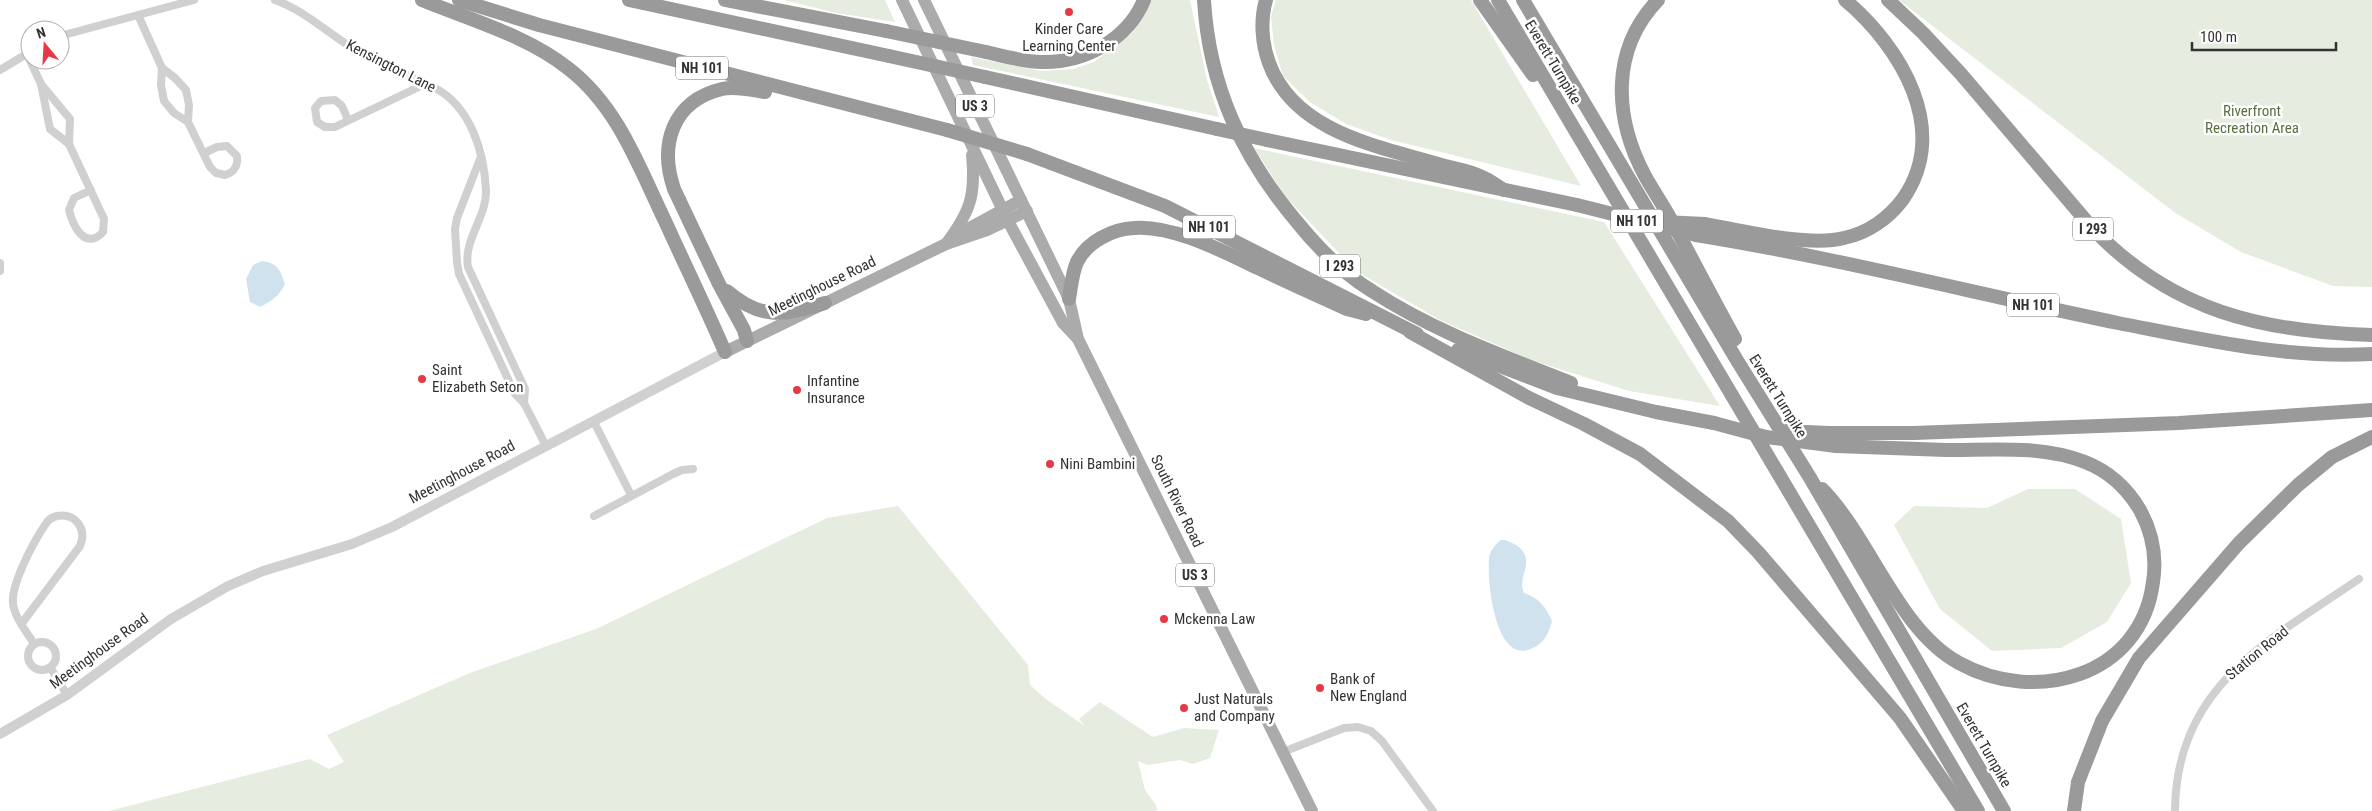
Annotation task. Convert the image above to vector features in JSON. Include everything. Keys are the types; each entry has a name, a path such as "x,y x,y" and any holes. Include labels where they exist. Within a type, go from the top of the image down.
{"highway":[{"path":"422,0 543,51 568,68 596,94 608,108 628,143 725,352"},
{"name":"NH 101","path":"458,0 539,25 947,130 1027,154 1165,206 1410,332 1557,388 1615,401"},
{"name":"NH 101","path":"629,0 1267,140 1578,205 1644,223 1700,229 1762,246 2074,314 2223,344 2322,354 2372,354"},
{"path":"725,0 1041,62 1075,59 1103,47 1126,29 1144,0"},
{"path":"757,0 775,9"},
{"name":"I 293","path":"1204,0 1211,58 1219,88 1240,140 1272,192 1322,250 1370,290 1404,311 1463,340 1615,401 1656,412 1714,423 1833,440 1914,433 2179,423 2372,410"},
{"path":"1266,0 1262,26 1267,58 1282,88 1305,113 1324,125 1355,139 1480,176 1504,190"},
{"path":"1480,0 1586,148"},
{"name":"Everett Turnpike","path":"1498,0 1978,811"},
{"name":"Everett Turnpike","path":"1523,0 1766,408 1810,476 2004,811"},
{"path":"1658,0 1639,24 1626,55 1620,88 1630,142 1645,176 1760,384 1766,408"},
{"path":"1700,229 1816,242 1835,240 1856,234 1876,224 1893,210 1907,192 1917,173 1922,151 1923,140 1918,107 1906,76 1890,47 1876,29 1845,0"},
{"name":"I 293","path":"1888,0 1923,33 1961,74 2108,245 2144,273 2192,301 2240,318 2305,332 2372,335"},
{"path":"747,341 744,330 719,284 682,207 669,173 668,148 672,130 691,103 723,89 750,90 807,100 829,107 896,118"},
{"path":"1070,300 1074,270 1083,253 1112,232 1139,228 1158,230 1204,244 1347,310 1384,317"},
{"path":"719,284 747,306 768,313 790,313 825,303"},
{"path":"1410,332 1529,398 1584,424 1640,454 1728,521 1758,552 1900,718 1964,811"},
{"path":"2074,811 2078,782 2102,721 2140,658 2239,543 2298,484 2332,457 2372,437"},
{"path":"1810,476 1840,508 1920,631 1939,649 1965,666 1998,679 2020,683 2064,679 2085,672 2105,661 2122,647 2136,629 2146,610 2153,588 2155,566 2152,544 2146,522 2135,503 2121,485 2104,471 2073,458 2029,450 1921,449 1833,440"}],"main road":[{"name":"South River Road","path":"902,0 1005,216 1062,323 1078,339"},
{"name":"South River Road","path":"924,0 1070,300 1078,339 1312,811"},
{"path":"946,244 960,225 970,206 974,172 970,145"},
{"name":"Meetinghouse Road","path":"725,352 946,244 960,234 1005,216 1024,205"}],"street":[{"path":"70,33 194,0"},
{"name":"Kensington Lane","path":"275,0 297,11 358,52 446,96 463,114 474,135 481,157 485,199 472,238 467,262 525,389 524,403"},
{"path":"138,15 162,68 161,85 164,101 168,108 188,122 210,167 216,174 230,174 237,166 237,156 227,146 217,147 204,153"},
{"path":"0,70 20,58"},
{"path":"162,68 186,90 189,97 188,122"},
{"path":"35,70 41,84 50,129 69,144 91,190 105,223 103,232 90,239 77,232 69,210 74,198 91,190"},
{"path":"41,84 70,119 69,144"},
{"path":"348,120 342,106 335,100 321,100 315,108 317,122 325,127 334,127 425,84"},
{"name":"Kensington Lane","path":"481,157 457,218 455,229 459,274 515,394 524,403 546,446"},
{"path":"0,263 0,271"},
{"name":"Meetinghouse Road","path":"0,734 67,695 171,619 228,586 262,571 352,544 387,530 725,352"},
{"path":"594,422 631,495"},
{"path":"594,516 682,470 694,469"},
{"path":"22,623 80,546 82,530 72,518 57,516 47,522 23,569 13,603 22,623 34,644"},
{"name":"Station Road","path":"2175,811 2176,780 2185,745 2202,709 2220,684 2267,642 2359,579"},
{"path":"42,642 53,647 56,657 50,667 39,669 30,662 28,654 34,644 42,642"},
{"path":"50,667 67,695"},
{"path":"1283,752 1344,728 1358,728 1371,731 1382,741 1434,811"}],"green space":[{"path":"784,0 885,0 895,22 836,13"},
{"path":"1147,0 1190,0 1207,80 1219,117 973,65 971,57 1041,71 1073,69 1094,62 1133,32"},
{"path":"1276,0 1471,0 1581,186 1391,140 1346,124 1310,102 1283,76 1274,45 1271,16"},
{"name":"Riverfront Recreation Area","path":"1899,0 2372,0 2372,287 2333,286 2241,252 2174,212"},
{"path":"1254,148 1604,222 1720,406 1629,391 1531,360 1440,320 1356,271 1285,196"},
{"path":"2028,489 2075,489 2121,519 2131,583 2107,622 2061,648 1992,651 1940,609 1894,525 1914,506 1987,508"},
{"path":"898,506 1028,665 1030,685 1047,700 1085,726 1079,719 1100,702 1153,737 1184,728 1219,730 1210,758 1193,764 1180,760 1148,765 1138,761 1145,790 1156,805 1157,811 109,811 310,759 329,769 344,762 327,735 470,673 596,629 827,518"}],"water":[{"path":"262,261 272,263 278,268 285,284 275,298 260,307 250,302 246,279 253,265"},
{"path":"1501,540 1516,545 1522,551 1526,563 1522,581 1524,593 1541,604 1552,621 1546,637 1533,648 1520,651 1510,645 1502,634 1496,619 1490,585 1489,559 1493,548"}],"place":[{"name":"Kinder Care Learning Center","path":"1069,12"},
{"name":"Saint Elizabeth Seton","path":"422,379"},
{"name":"Infantine Insurance","path":"797,390"},
{"name":"Nini Bambini","path":"1050,464"},
{"name":"Mckenna Law","path":"1164,619"},
{"name":"Bank of New England","path":"1320,688"},
{"name":"Just Naturals and Company","path":"1184,708"}]}
